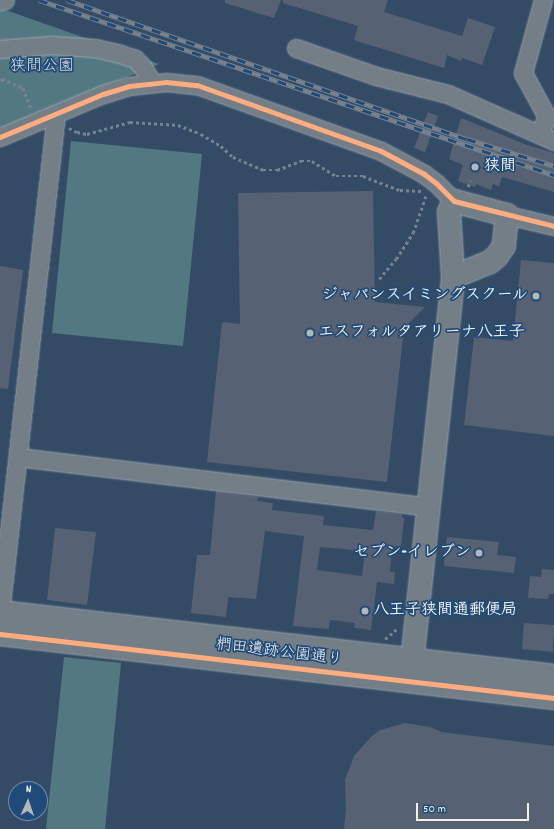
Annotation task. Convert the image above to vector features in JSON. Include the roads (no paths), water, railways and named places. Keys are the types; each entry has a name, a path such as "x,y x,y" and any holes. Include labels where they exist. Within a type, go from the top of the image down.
{"street":[{"path":"0,1 5,0"},
{"path":"296,48 376,76 448,94 547,138 550,115 523,74 547,2"},
{"path":"0,49 51,45 95,48 114,52 135,59 142,66 152,82"},
{"path":"0,137 116,90 152,82 181,83 208,87 381,151 424,174 436,183 454,201 507,216 554,226"},
{"path":"0,613 56,114"},
{"path":"411,670 453,277 449,212 454,201"},
{"path":"453,277 490,262 497,256 504,246 507,216"},
{"path":"18,457 429,507"},
{"name":"椚田遺跡公園通り","path":"0,613 411,670 554,698"},
{"name":"椚田遺跡公園通り","path":"0,634 411,670 554,676"}],"railway":[{"path":"39,0 554,175"},
{"path":"67,0 467,139 554,166"}],"place":[{"name":"狭間","path":"475,167"},
{"name":"ジャパンスイミングスクール","path":"536,296"},
{"name":"エスフォルタアリーナ八王子","path":"310,333"},
{"name":"セブン-イレブン","path":"479,553"},
{"name":"八王子狭間通郵便局","path":"365,611"}],"park label":[{"name":"狭間公園","path":"42,67"}]}
